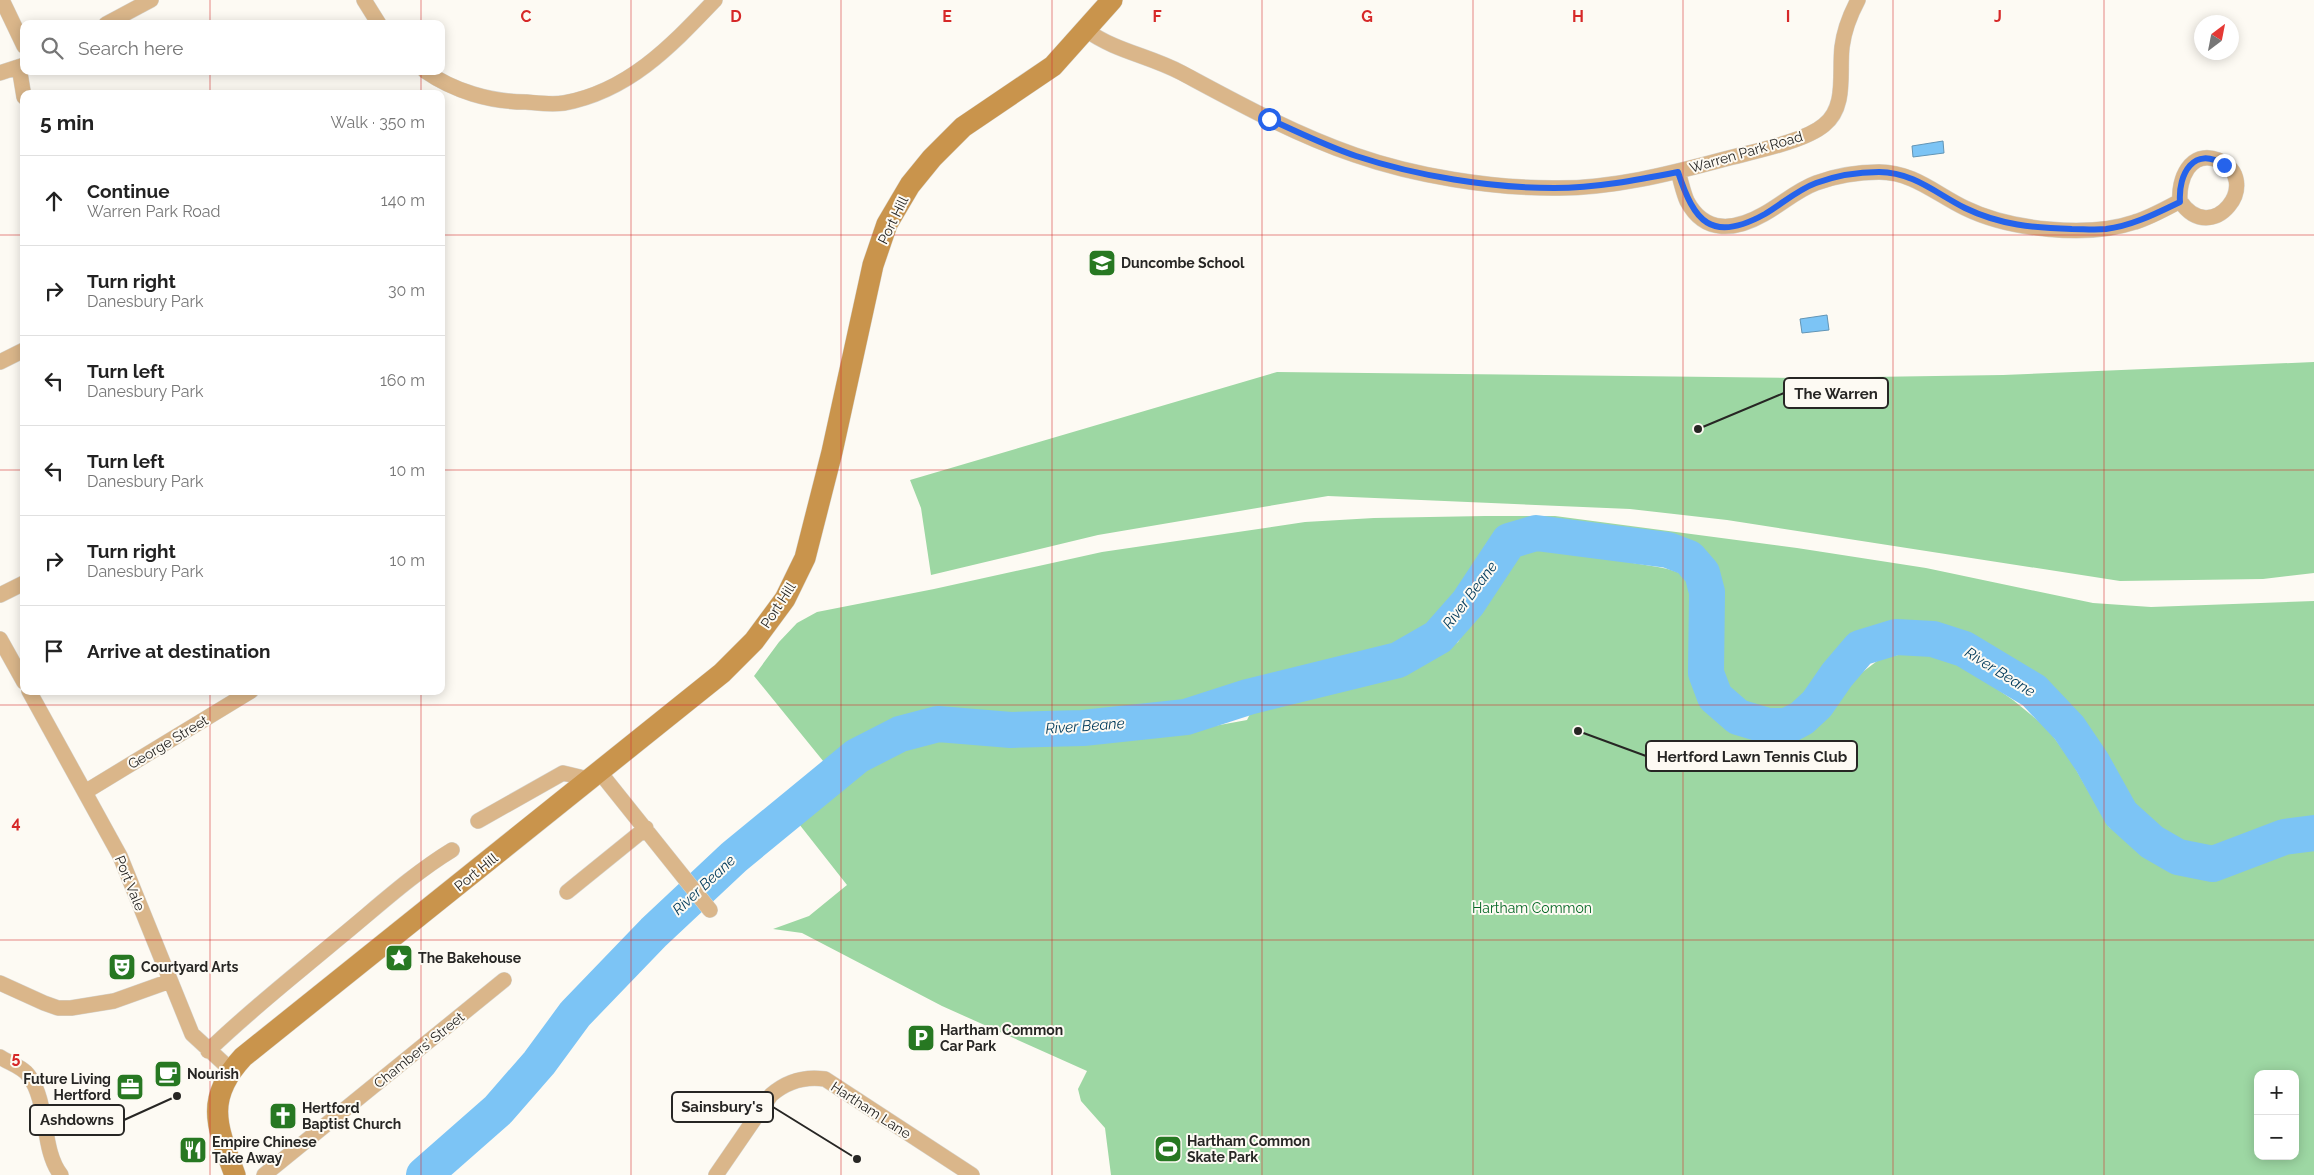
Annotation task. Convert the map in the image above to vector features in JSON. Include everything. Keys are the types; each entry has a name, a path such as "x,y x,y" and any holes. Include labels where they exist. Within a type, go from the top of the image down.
{"main road":[{"name":"Port Hill","path":"231,1070 258,1044 471,876 593,775 722,673 754,640 785,599 805,558 832,452 873,266 887,224 910,186 932,158 964,127 1053,66 1112,0"},
{"path":"231,1070 222,1086 217,1110 222,1139 235,1175"}],"street":[{"path":"2,0 20,38"},
{"path":"114,20 151,0"},
{"path":"364,0 376,20"},
{"path":"432,75 456,88 512,102 562,103 585,98 608,90 642,70 660,56 715,0"},
{"name":"Warren Park Road","path":"1086,30 1101,41 1151,58 1223,97 1312,139 1356,156 1393,166 1482,183 1553,188 1624,182 1678,172 1792,140 1824,126 1835,111 1837,104 1845,29 1858,0"},
{"path":"0,73 20,66"},
{"path":"22,75 23,90"},
{"path":"1678,172 1687,200 1696,213 1715,226 1726,228 1764,214 1795,193 1816,183 1871,172 1896,174 1915,180 1964,208 1983,216 2004,223 2032,228 2106,229 2134,222 2180,202"},
{"path":"0,362 20,352"},
{"path":"0,594 20,586"},
{"path":"0,639 20,675"},
{"name":"Port Vale","path":"31,695 120,856 192,1034 208,1051 231,1070"},
{"name":"George Street","path":"85,792 244,695"},
{"path":"478,821 563,773 593,775 646,828 710,910"},
{"path":"567,892 646,828"},
{"path":"208,1051 234,1026 319,955 430,864 452,850"},
{"name":"Chambers' Street","path":"264,1175 504,980"},
{"path":"0,983 58,1008 71,1008 114,1001 170,981"},
{"path":"0,1057 29,1076 43,1111 54,1159 61,1175"},
{"name":"Hartham Lane","path":"716,1175 771,1095 782,1086 796,1080 816,1078 824,1080 972,1175"}],"green space":[{"path":"2314,362 2314,573 2263,579 2120,581 1727,520 1630,509 1328,496 1098,535 931,575 921,508 910,480 1277,372 1801,378 2003,375"},
{"path":"1555,516 1797,548 1926,568 2093,603 2151,607 2314,601 2314,825 2283,830 2224,855 2193,854 2146,834 2126,810 2091,736 2056,695 1956,630 1913,621 1869,631 1835,657 1802,702 1779,713 1758,712 1736,704 1725,687 1717,669 1719,622 1717,581 1695,550 1674,542 1516,528 1486,544 1458,592 1436,620 1405,641 1363,657 1319,664 1186,702 1031,720 964,714 921,715 887,722 865,736 828,767 754,676 779,642 797,623 817,612 934,589 1102,552 1305,522 1374,518"},
{"name":"Hartham Common","path":"1518,549 1547,550 1664,568 1691,579 1696,583 1700,592 1694,678 1709,708 1731,725 1754,735 1761,741 1802,738 1823,720 1843,687 1881,658 1921,651 1965,667 2013,700 2047,728 2071,761 2109,827 2136,847 2186,869 2208,876 2314,843 2314,1175 1111,1175 1105,1128 1081,1101 1078,1089 1087,1071 942,1006 802,933 773,929 809,916 847,885 799,824 876,761 901,750 933,741 963,738 1018,744 1165,735 1247,720 1253,708 1406,672 1458,642 1494,583 1501,562 1509,553"}],"water":[{"path":"1943,141 1944,153 1913,157 1912,146"},
{"path":"1827,315 1829,330 1802,333 1800,319"}],"waterway":[{"name":"River Beane","path":"424,1175 498,1110 539,1063 575,1014 654,932 734,857 857,756 900,734 938,724 1011,730 1083,728 1186,717 1248,697 1398,660 1438,637 1468,603 1509,541 1536,533 1668,550 1689,558 1702,573 1707,592 1706,673 1715,697 1738,717 1768,726 1787,726 1802,718 1817,704 1837,675 1860,648 1896,637 1933,639 1964,649 2034,691 2069,728 2092,762 2121,814 2152,842 2178,857 2213,864 2284,837 2314,833"}],"place":[{"name":"Duncombe School","path":"1102,263"},
{"name":"The Warren","path":"1698,429"},
{"name":"Hertford Lawn Tennis Club","path":"1578,731"},
{"name":"The Bakehouse","path":"399,958"},
{"name":"Courtyard Arts","path":"122,967"},
{"name":"Hartham Common Car Park","path":"921,1038"},
{"name":"Nourish","path":"168,1074"},
{"name":"Future Living Hertford","path":"130,1087"},
{"name":"Ashdowns","path":"177,1096"},
{"name":"Hertford Baptist Church","path":"283,1116"},
{"name":"Hartham Common Skate Park","path":"1168,1149"},
{"name":"Empire Chinese Take Away","path":"193,1150"},
{"name":"Sainsbury's","path":"857,1159"}],"route":[{"path":"1269,119 1312,139 1356,156 1393,166 1482,183 1553,188 1591,186 1678,172 1687,200 1696,213 1705,222 1726,228 1764,214 1795,193 1816,183 1842,176 1880,172 1896,174 1915,180 1964,208 2004,223 2032,228 2106,229 2134,222 2180,202 2179,188 2182,177 2186,169 2193,162 2209,158 2218,160 2224,165"}]}
